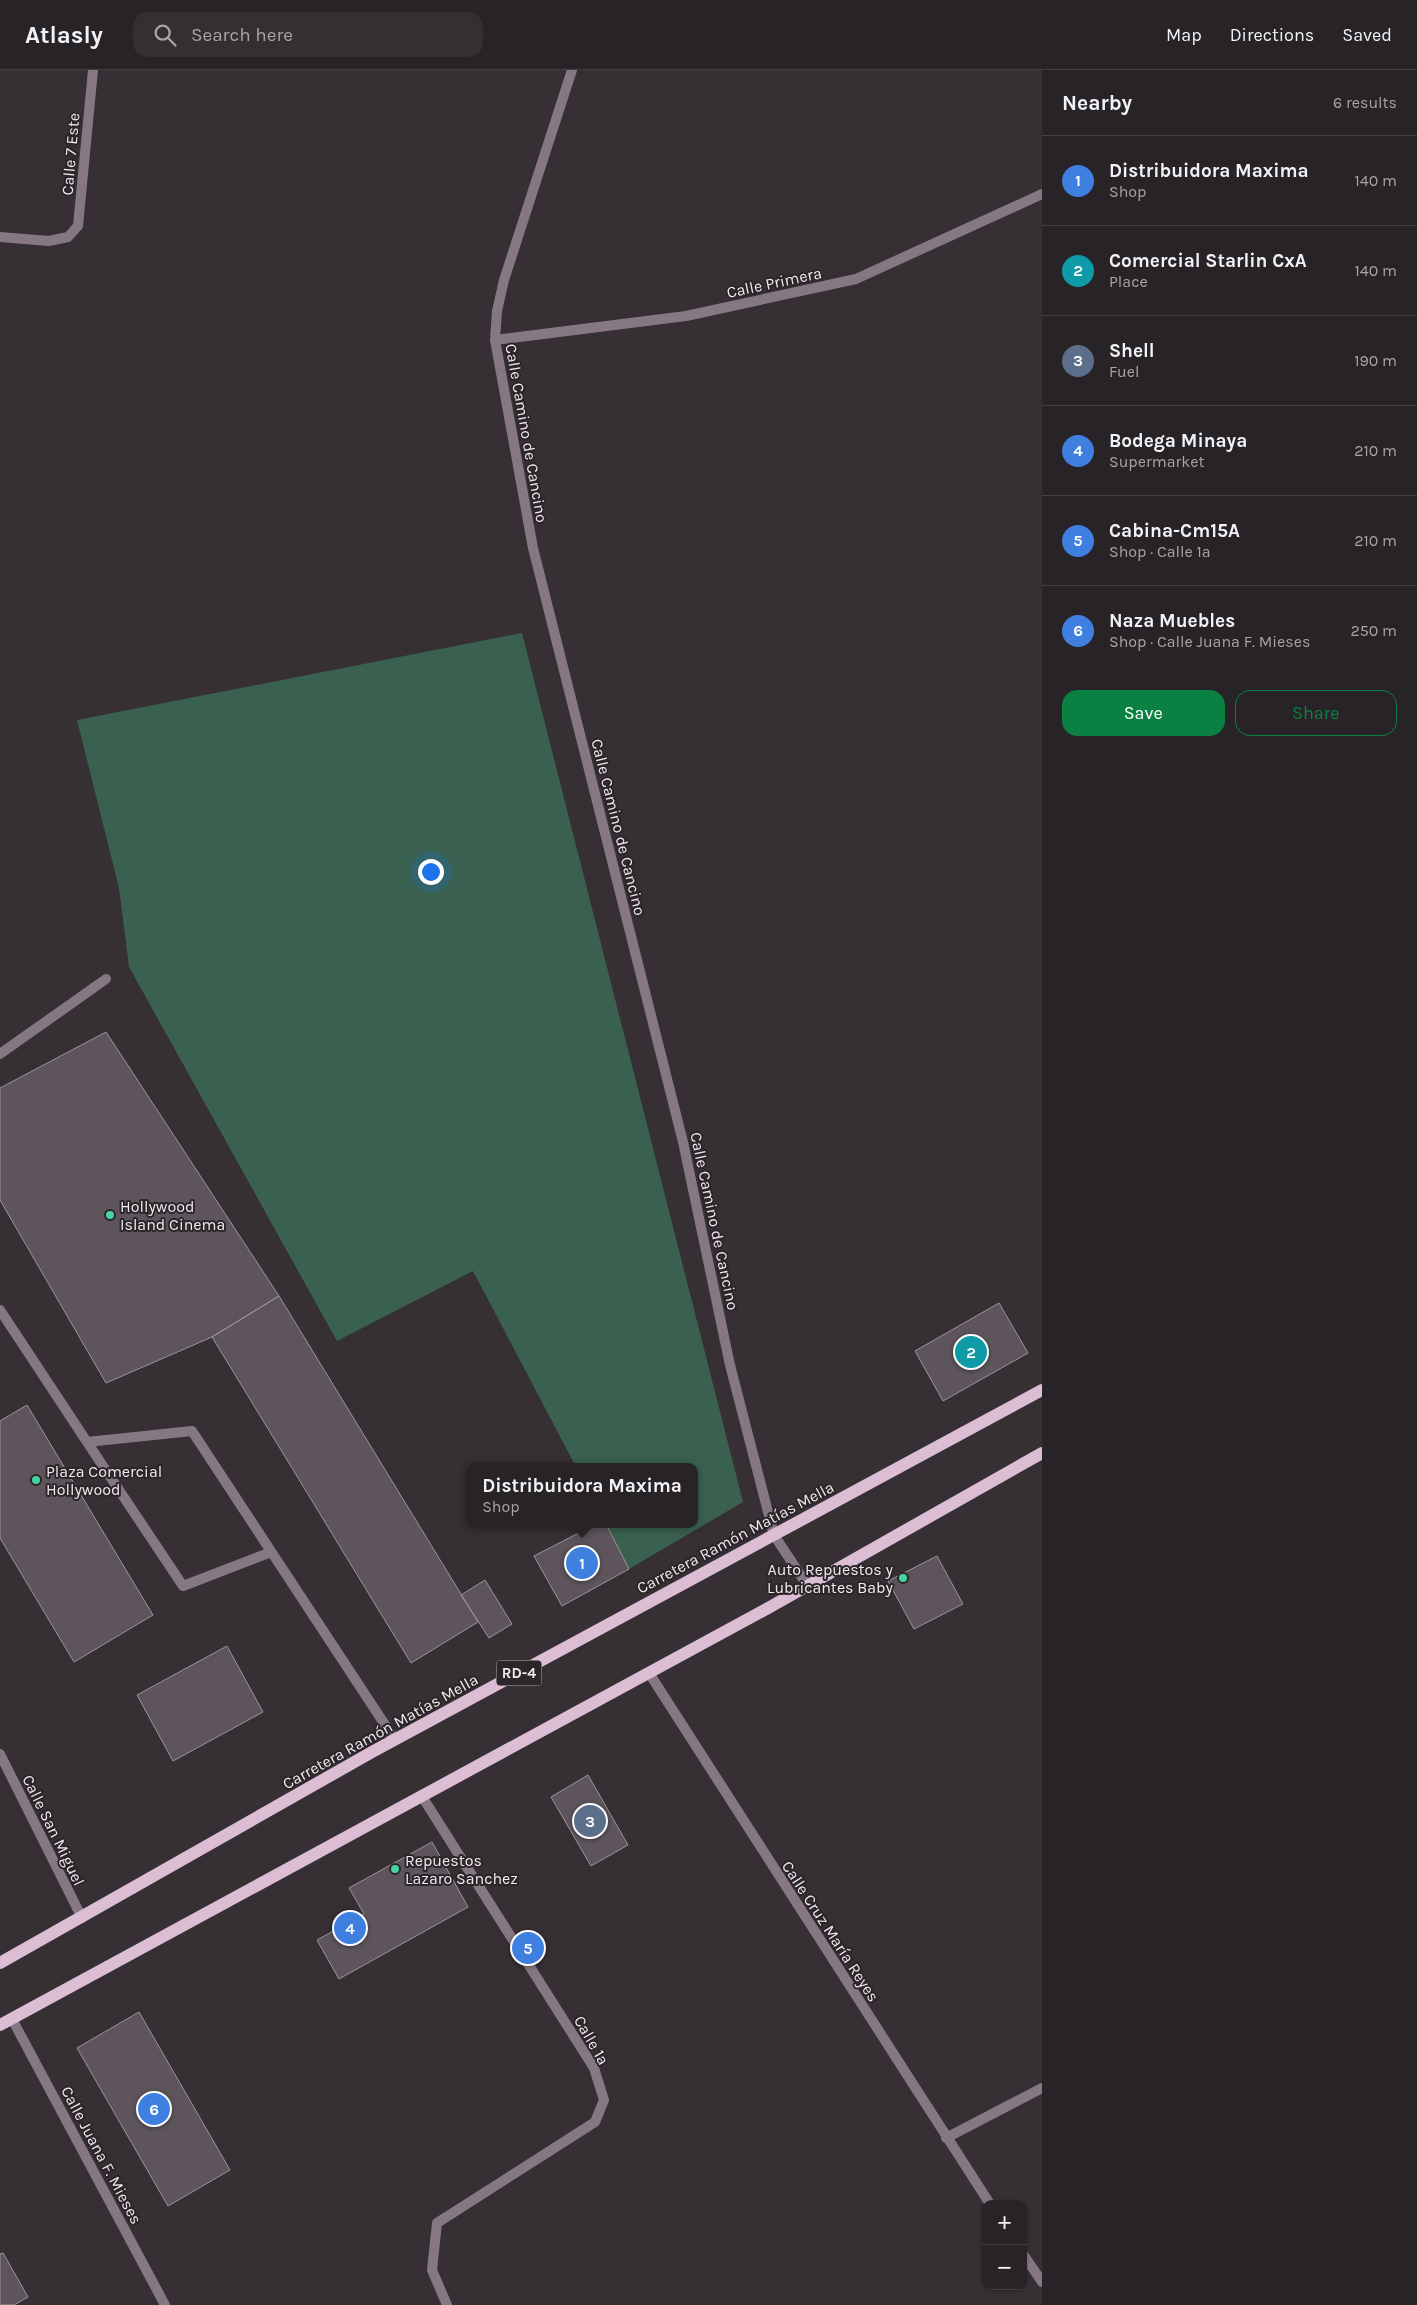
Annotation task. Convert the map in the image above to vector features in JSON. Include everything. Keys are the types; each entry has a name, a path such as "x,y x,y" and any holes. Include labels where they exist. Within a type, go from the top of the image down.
{"main road":[{"name":"Carretera Ramón Matías Mella","path":"0,1963 395,1740 1042,1390"},
{"path":"0,2026 423,1798 1042,1453"}],"street":[{"name":"Calle 7 Este","path":"0,237 49,241 68,237 78,226 93,70"},
{"name":"Calle Camino de Cancino","path":"572,70 504,280 496,311 495,340 533,548 683,1142 730,1365 774,1535 807,1585"},
{"name":"Calle Primera","path":"495,340 686,316 856,279 1042,194"},
{"path":"0,1054 106,979"},
{"path":"0,1310 183,1586 271,1552"},
{"path":"87,1442 192,1431 395,1740"},
{"name":"Calle Cruz María Reyes","path":"649,1673 987,2200"},
{"name":"Calle San Miguel","path":"0,1754 82,1918"},
{"name":"Calle 1a","path":"423,1798 594,2068 604,2100 595,2122 437,2223 432,2270 447,2305"},
{"name":"Calle Juana F. Mieses","path":"12,2019 165,2305"},
{"path":"946,2138 1042,2088"},
{"path":"1027,2260 1042,2282"}],"green space":[{"path":"522,633 743,1502 629,1569 608,1528 698,1528 698,1463 574,1463 473,1271 337,1341 129,967 119,888 77,720"}],"building":[{"path":"106,1032 279,1296 212,1337 106,1383 0,1200 0,1088"},
{"path":"279,1296 478,1622 411,1663 212,1337"},
{"path":"999,1303 1028,1353 943,1401 915,1351"},
{"name":"Plaza Comercial Hollywood","path":"27,1405 153,1615 74,1662 0,1538 0,1421"},
{"path":"588,1528 608,1528 629,1569 562,1606 534,1556"},
{"path":"937,1556 963,1604 914,1629 888,1581"},
{"path":"485,1580 512,1624 489,1638 461,1595"},
{"path":"227,1646 263,1712 173,1761 137,1695"},
{"path":"588,1775 628,1845 591,1866 551,1797"},
{"path":"432,1842 468,1907 339,1979 317,1940 364,1914 349,1888"},
{"path":"139,2012 230,2170 168,2206 77,2048"},
{"path":"3,2253 28,2297 14,2305 0,2305 0,2254"}],"place":[{"name":"Hollywood Island Cinema","path":"110,1215"},
{"name":"Comercial Starlin CxA","path":"971,1352"},
{"name":"Plaza Comercial Hollywood","path":"36,1480"},
{"name":"Distribuidora Maxima","path":"582,1563"},
{"name":"Auto Repuestos y Lubricantes Baby","path":"903,1578"},
{"name":"Shell","path":"590,1821"},
{"name":"Repuestos Lazaro Sanchez","path":"395,1869"},
{"name":"Bodega Minaya","path":"350,1928"},
{"name":"Cabina-Cm15A","path":"528,1948"},
{"name":"Naza Muebles","path":"154,2109"}]}
